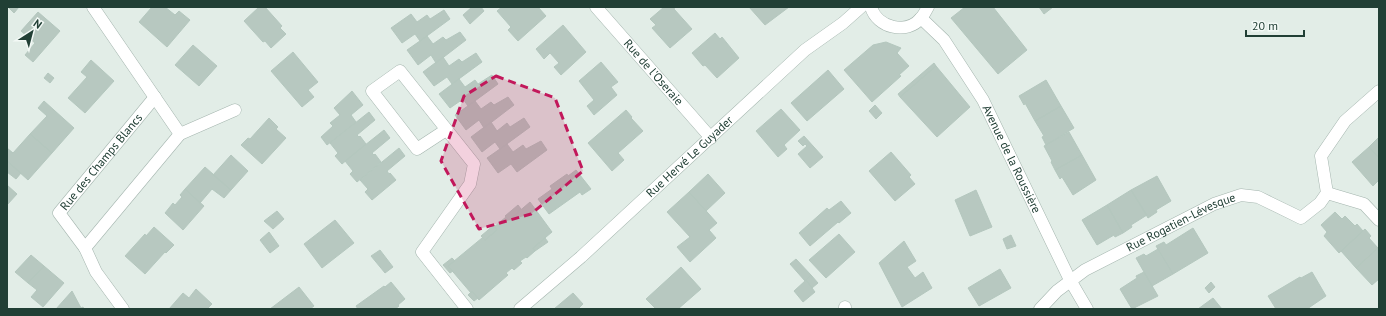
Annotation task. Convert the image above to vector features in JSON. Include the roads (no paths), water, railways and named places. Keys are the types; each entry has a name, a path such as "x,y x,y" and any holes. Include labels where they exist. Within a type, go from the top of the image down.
{"street":[{"path":"93,7 180,134"},
{"name":"Rue de l'Oseraie","path":"596,7 711,138"},
{"name":"Rue Hervé Le Guyader","path":"520,309 581,257 805,50 843,23 861,7"},
{"path":"871,7 873,13 883,23 896,28 910,26 921,18 928,7"},
{"name":"Avenue de la Roussière","path":"921,18 944,40 983,100 1070,280 1086,309"},
{"path":"446,130 417,149 372,91 400,71 474,164 470,184 422,252 467,309"},
{"path":"1379,91 1345,121 1321,156 1327,193 1364,204 1379,220"},
{"name":"Rue des Champs Blancs","path":"123,309 96,272 85,248 59,213 155,97"},
{"path":"85,248 180,134 235,110"},
{"name":"Rue Rogatien-Lévesque","path":"1070,280 1084,270 1214,204 1241,195 1258,197 1301,218 1320,203 1327,193"},
{"path":"1040,309 1070,280"}]}
